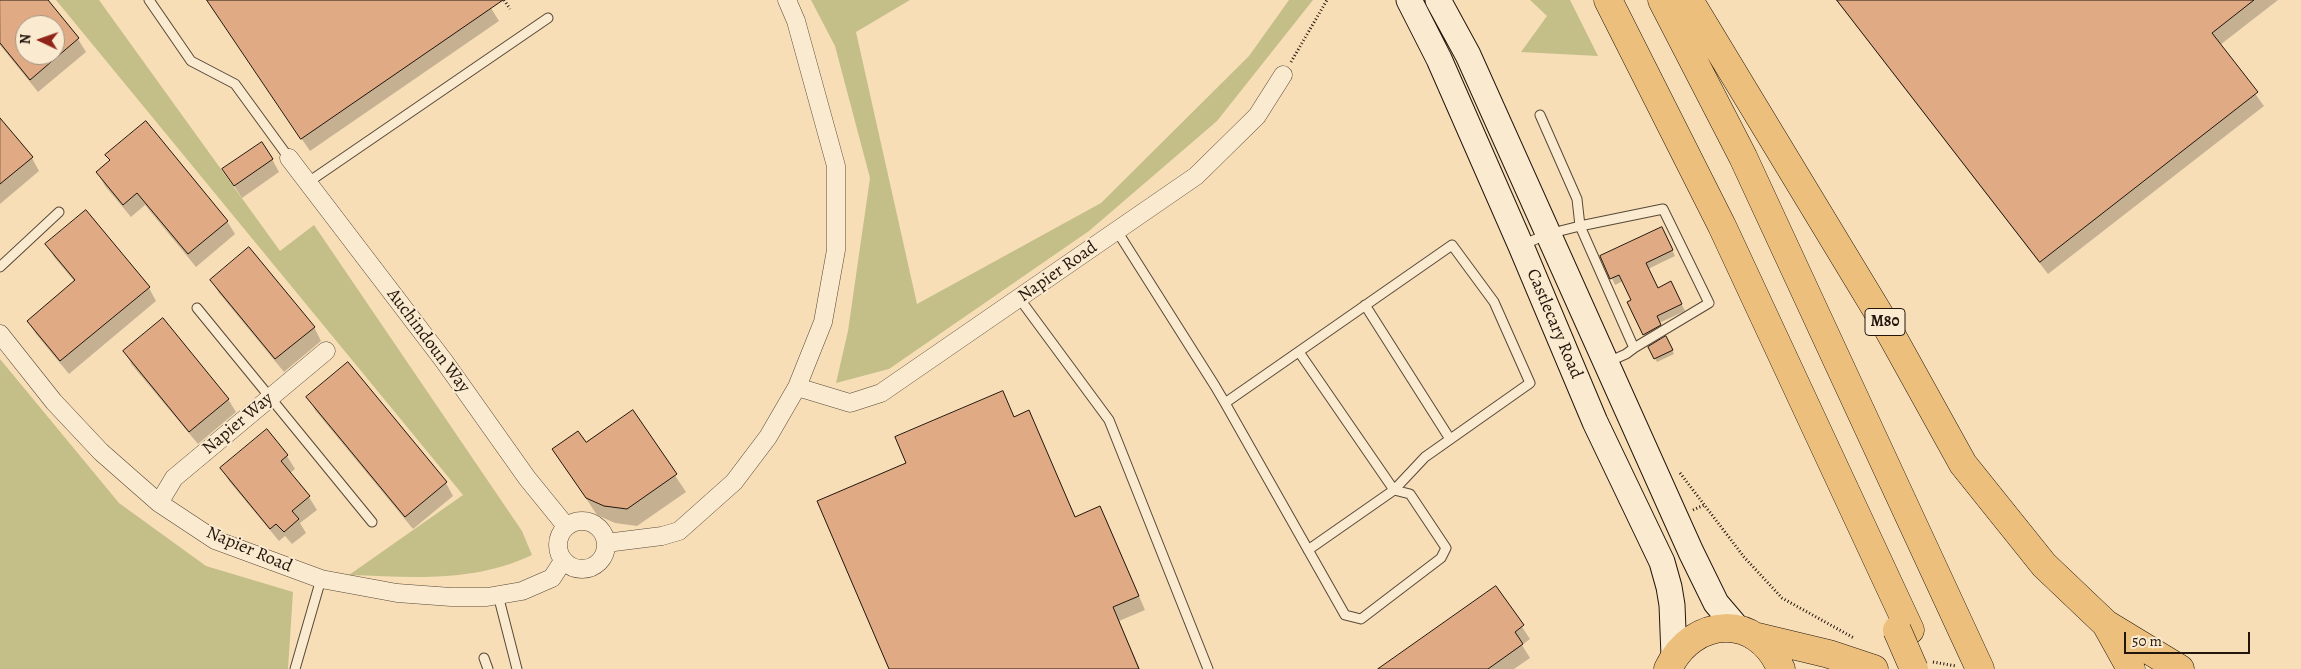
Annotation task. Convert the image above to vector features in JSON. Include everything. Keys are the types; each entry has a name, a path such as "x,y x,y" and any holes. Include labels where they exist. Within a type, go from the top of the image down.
{"main road":[{"name":"Castlecary Road","path":"1408,0 1440,59 1522,246 1595,422 1662,562 1672,605 1671,662"},
{"name":"Castlecary Road","path":"1438,0 1468,56 1705,582 1716,603 1746,633"},
{"path":"1608,0 1722,226 1829,454 1903,630 1925,666"},
{"path":"1662,0 1743,158 1962,629 1970,668"},
{"name":"M80","path":"1689,0 1887,327 1963,464 2044,565 2106,624 2180,669"},
{"name":"M80","path":"2106,624 2131,669"},
{"path":"1671,662 1689,640 1706,631 1726,628 1829,654 1874,669"},
{"path":"1746,633 1764,643 1776,657 1781,669"}],"street":[{"path":"606,543 662,536 679,531 734,482 768,437 797,387 823,322 836,250 836,166 796,21 787,0"},
{"name":"Napier Road","path":"797,387 850,403 881,393 1196,176 1257,116 1282,75"},
{"name":"Auchindoun Way","path":"289,158 444,361 527,478 566,526"},
{"name":"Napier Road","path":"0,334 54,402 95,445 159,504 215,540 321,579 397,593 451,597 498,595 522,591 552,578 563,561"},
{"name":"Napier Way","path":"159,504 174,478 326,351"},
{"path":"580,520 595,524 601,529 606,543 603,558 591,568 576,569 563,561 558,547 561,532 566,526 580,520"}],"lane":[{"path":"149,0 190,61 235,84 289,158"},
{"path":"307,183 548,18"},
{"path":"1540,115 1577,199 1580,226 1634,348"},
{"path":"1522,246 1548,234 1663,209 1709,303 1626,354 1606,363"},
{"path":"0,267 59,212"},
{"path":"1117,231 1144,271 1225,403 1345,614 1361,620 1441,558 1446,548 1410,494 1394,490 1299,352"},
{"path":"1225,403 1452,245 1494,302 1530,383 1425,457 1394,490 1308,550"},
{"path":"1019,298 1109,420 1208,669"},
{"path":"1365,305 1450,439"},
{"path":"196,308 372,522"},
{"path":"306,669 296,667 321,579"},
{"path":"498,595 517,669"},
{"path":"484,658 488,669"}],"path":[{"path":"504,0 510,9"},
{"path":"1282,75 1327,0"},
{"path":"1676,469 1744,557 1782,598 1859,641"},
{"path":"1925,666 1970,668"}],"shaded area":[{"path":"56,0 99,0 280,251 314,225 522,531 532,555 510,564 465,574 419,577 349,575 463,495"},
{"path":"811,0 910,0 856,32 917,304 1101,203 1249,56 1289,0 1313,0 1217,121 1089,231 889,369 836,383 848,331 870,178 835,46"},
{"path":"1530,0 1570,0 1598,56 1521,52 1547,16"},
{"path":"0,359 119,503 206,566 293,592 288,669 0,669"}],"building":[{"path":"0,0 48,0 60,15 15,15 15,62 0,43"},
{"path":"207,0 503,0 301,139"},
{"path":"1837,0 2254,0 2212,33 2258,92 2040,262"},
{"path":"65,21 79,38 65,50"},
{"path":"18,65 48,65 30,80"},
{"path":"0,118 33,157 0,184"},
{"path":"146,121 228,221 188,254 137,193 123,205 96,172 110,160 105,155"},
{"path":"262,142 273,159 234,186 222,169"},
{"path":"86,210 150,287 60,361 27,321 75,280 45,244"},
{"path":"1662,227 1673,250 1646,263 1658,288 1671,281 1682,304 1657,316 1661,325 1643,335 1627,302 1631,300 1619,275 1610,279 1600,256"},
{"path":"249,247 315,327 275,359 210,280"},
{"path":"163,318 229,399 189,432 123,351"},
{"path":"1666,336 1673,350 1654,359 1648,347"},
{"path":"348,362 447,482 405,517 306,397"},
{"path":"1003,391 1014,417 1029,410 1075,517 1100,506 1139,596 1113,607 1139,669 889,669 817,501 906,463 895,437"},
{"path":"633,410 677,474 627,509 604,506 586,498 552,449 578,431 586,442"},
{"path":"267,429 288,455 281,461 310,496 292,511 299,519 284,532 276,524 270,529 220,468"},
{"path":"1496,586 1524,625 1515,632 1523,644 1488,669 1378,669"}]}
